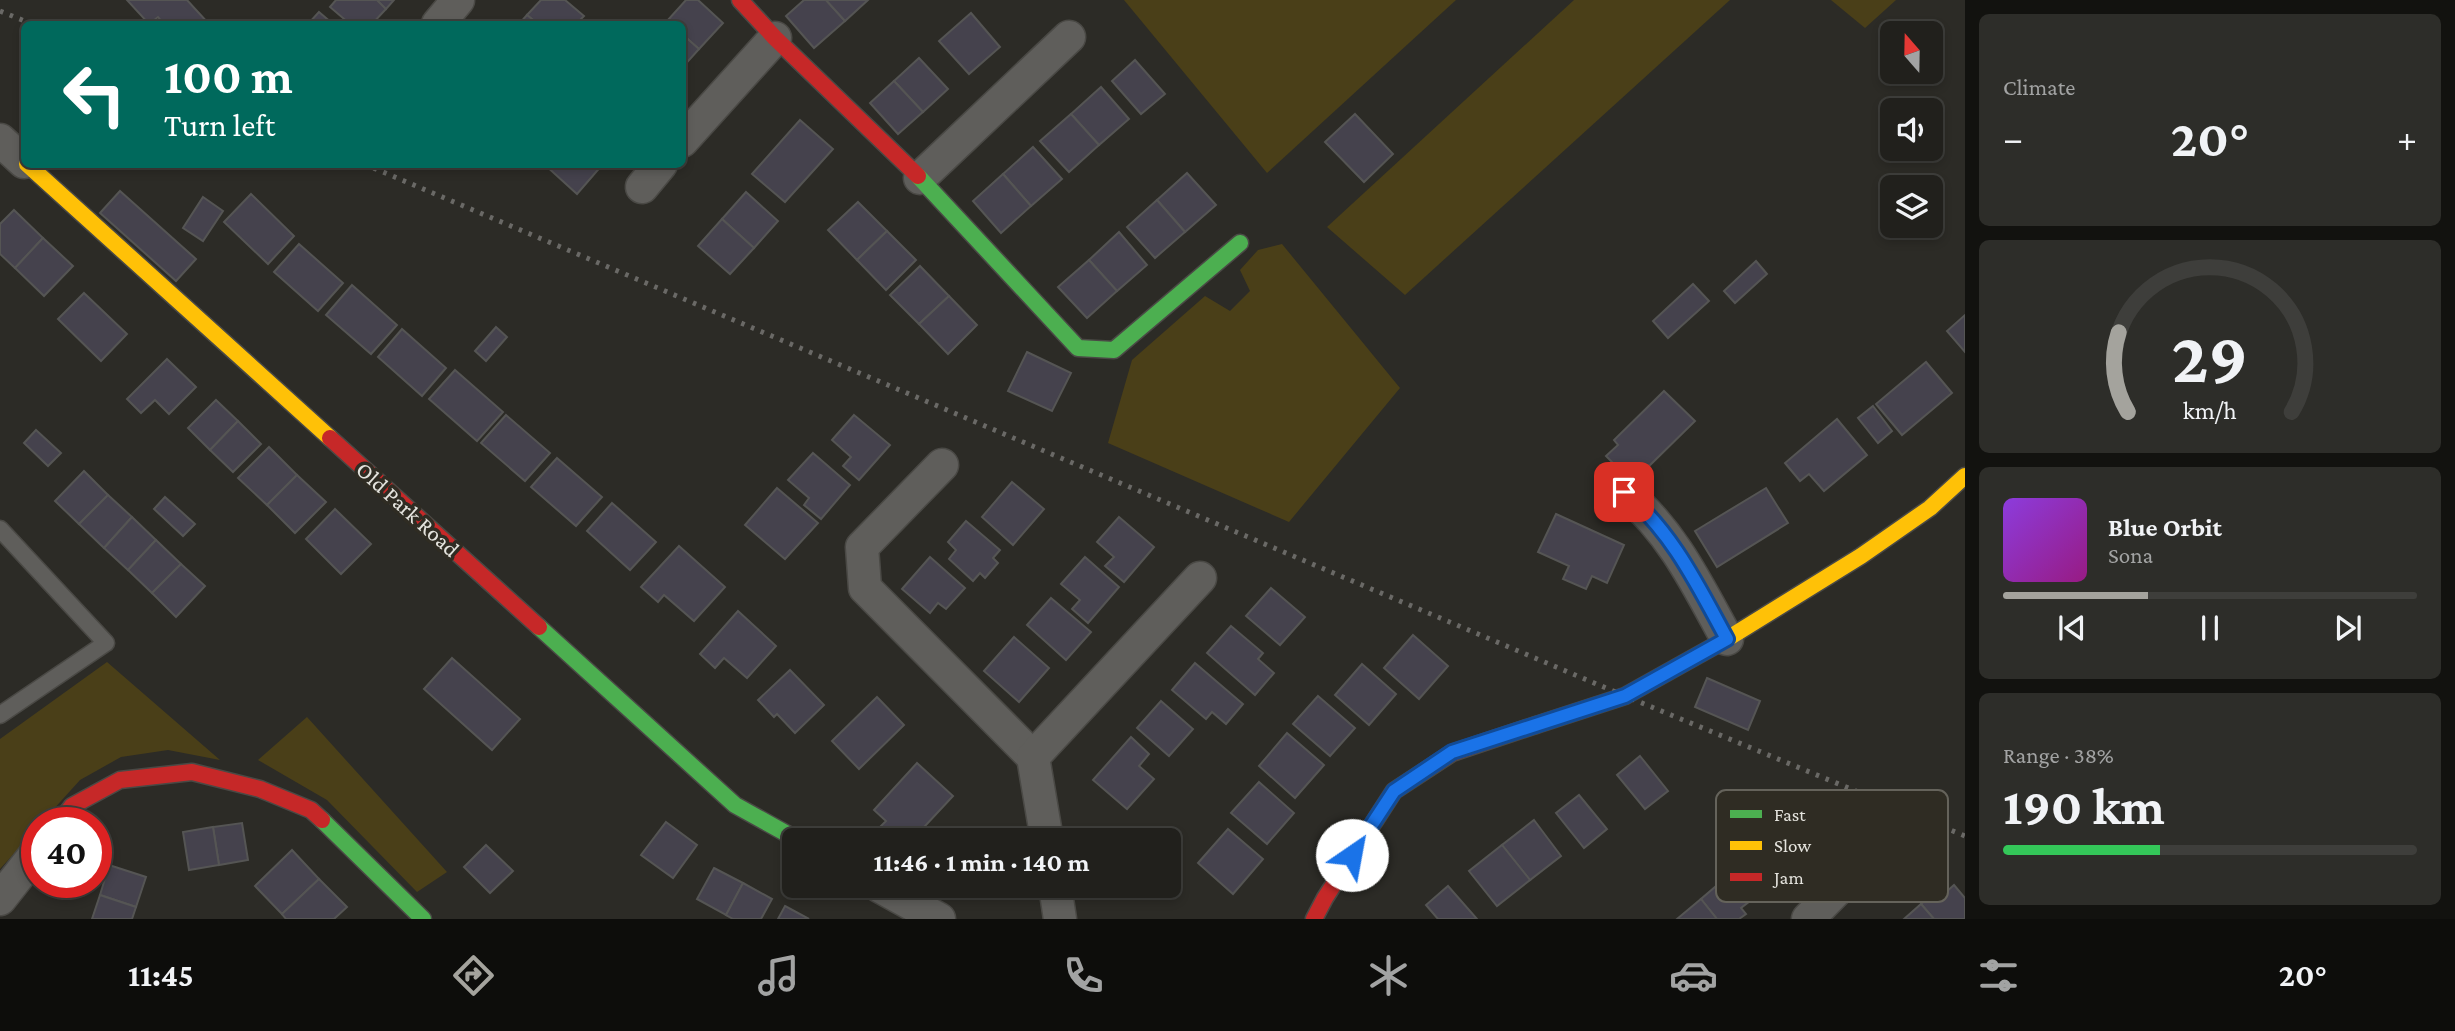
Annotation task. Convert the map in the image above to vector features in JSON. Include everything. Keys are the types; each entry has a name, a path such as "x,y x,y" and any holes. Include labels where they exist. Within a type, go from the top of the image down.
{"street":[{"path":"440,21 458,0"},
{"path":"740,0 775,38 920,178 1078,348 1114,350 1240,243"},
{"path":"920,178 1069,37"},
{"path":"686,137 775,38"},
{"name":"Old Park Road","path":"0,140 21,159"},
{"name":"Old Park Road","path":"32,168 735,805 782,831"},
{"path":"942,465 862,547 865,588 1033,757 1045,828"},
{"path":"1314,919 1394,791 1452,752 1625,696 1727,639 1861,556 1930,508 1965,476"},
{"path":"1624,492 1644,508 1679,552 1727,639"},
{"path":"1033,757 1200,579"},
{"path":"71,807 120,780 192,772 260,789 311,810 423,919"},
{"path":"0,899 21,872"},
{"path":"901,898 939,919"},
{"path":"1057,898 1060,919"},
{"path":"1808,919 1825,902"}],"lane":[{"path":"0,529 106,643 0,715"}],"shaded area":[{"path":"1124,0 1456,0 1267,173"},
{"path":"1574,0 1730,0 1405,295 1327,227"},
{"path":"1831,0 1896,0 1865,28"},
{"path":"1282,244 1400,388 1289,522 1108,443 1132,360 1205,296 1230,311 1250,291 1240,270 1258,250"},
{"path":"107,662 220,760 168,750 121,757 80,780 56,807 21,807 21,846 0,869 0,739"},
{"path":"307,717 447,872 417,892 327,800 258,760"}],"building":[{"path":"127,0 187,0 206,21 161,21 158,17 153,21 146,21"},
{"path":"336,0 377,0 386,9 375,21 346,21 330,7"},
{"path":"377,0 394,0 386,9"},
{"path":"541,0 565,0 584,16 579,21 534,21 527,15"},
{"path":"686,0 698,0 723,23 699,49 686,38 686,21 667,21"},
{"path":"804,0 826,0 845,21 814,48 786,16"},
{"path":"826,0 868,0 845,21"},
{"path":"319,12 330,21 311,21"},
{"path":"971,13 1000,47 969,74 939,41"},
{"path":"527,15 534,21 522,21"},
{"path":"686,38 699,49 686,64"},
{"path":"919,58 948,89 923,112 894,81"},
{"path":"1135,60 1165,94 1141,114 1112,81"},
{"path":"894,81 923,112 898,134 870,103"},
{"path":"1101,87 1129,119 1099,145 1071,114"},
{"path":"1071,114 1099,145 1069,172 1040,141"},
{"path":"1355,114 1393,154 1364,182 1325,142"},
{"path":"800,120 833,149 785,202 752,174"},
{"path":"1033,147 1062,179 1031,206 1003,174"},
{"path":"548,168 600,168 577,194"},
{"path":"1187,173 1216,205 1185,232 1157,200"},
{"path":"1003,174 1031,206 1001,233 973,201"},
{"path":"120,191 196,259 176,281 100,213"},
{"path":"746,192 778,221 754,248 722,219"},
{"path":"251,194 294,236 268,264 224,222"},
{"path":"203,197 223,211 203,241 183,228"},
{"path":"1157,200 1185,232 1155,258 1127,227"},
{"path":"858,202 887,231 857,260 828,230"},
{"path":"14,210 43,238 15,268 0,254 0,224"},
{"path":"722,219 754,248 730,274 698,246"},
{"path":"887,231 916,260 886,290 857,260"},
{"path":"1119,232 1147,265 1117,291 1089,260"},
{"path":"43,238 73,266 44,296 15,268"},
{"path":"299,244 343,283 318,311 274,272"},
{"path":"1089,260 1117,291 1087,318 1058,287"},
{"path":"1756,261 1767,274 1735,303 1724,291"},
{"path":"920,266 949,296 919,324 890,295"},
{"path":"1693,284 1709,301 1668,338 1653,321"},
{"path":"352,285 397,325 371,354 326,315"},
{"path":"84,293 127,334 101,361 58,319"},
{"path":"949,296 977,325 948,354 919,324"},
{"path":"1965,315 1965,352 1947,331"},
{"path":"496,327 507,337 486,361 475,351"},
{"path":"402,329 446,368 422,396 378,357"},
{"path":"1027,352 1071,373 1052,411 1008,391"},
{"path":"167,359 196,387 169,414 155,400 141,413 127,399"},
{"path":"1926,362 1952,393 1902,435 1876,404"},
{"path":"455,370 503,412 477,441 429,399"},
{"path":"1664,391 1695,421 1644,471 1640,467 1628,478 1606,456 1618,445 1614,440"},
{"path":"216,400 238,421 210,450 188,428"},
{"path":"1873,406 1892,431 1878,443 1858,418"},
{"path":"506,415 550,453 525,481 481,443"},
{"path":"854,415 890,445 859,480 843,466 851,457 832,440"},
{"path":"1837,419 1867,455 1824,491 1809,474 1800,481 1785,463"},
{"path":"238,421 261,444 233,472 210,450"},
{"path":"36,430 61,453 48,466 24,443"},
{"path":"269,447 297,475 267,505 238,478"},
{"path":"813,453 850,485 821,519 804,505 809,498 788,480"},
{"path":"557,458 602,497 576,526 531,487"},
{"path":"84,471 108,495 79,524 55,501"},
{"path":"297,475 326,502 295,533 267,505"},
{"path":"1012,482 1044,509 1013,545 982,517"},
{"path":"777,488 818,523 785,559 745,525"},
{"path":"1766,488 1788,523 1717,567 1695,531"},
{"path":"108,495 132,517 104,548 79,524"},
{"path":"165,497 195,524 183,536 154,509"},
{"path":"612,503 656,542 630,570 587,531"},
{"path":"335,509 371,544 341,574 306,539"},
{"path":"1556,514 1624,545 1607,583 1592,576 1586,589 1563,579 1569,566 1538,552"},
{"path":"132,517 156,540 128,570 104,548"},
{"path":"1119,517 1154,547 1124,582 1105,566 1114,557 1097,542"},
{"path":"966,521 1000,550 993,558 998,563 985,578 980,573 973,581 949,559 956,550 948,542"},
{"path":"156,540 181,564 152,593 128,570"},
{"path":"679,546 725,587 694,621 664,595 658,602 641,587"},
{"path":"930,557 965,588 946,609 938,603 930,613 902,589"},
{"path":"1085,557 1119,587 1088,623 1072,609 1080,600 1061,584"},
{"path":"181,564 205,586 176,617 152,593"},
{"path":"1271,588 1305,617 1280,645 1246,616"},
{"path":"1051,598 1091,632 1066,660 1027,625"},
{"path":"738,611 776,646 747,678 724,658 715,668 700,654"},
{"path":"1231,626 1263,653 1258,659 1274,673 1255,695 1207,653"},
{"path":"1413,635 1448,666 1419,699 1384,668"},
{"path":"1014,637 1049,668 1019,702 984,671"},
{"path":"452,658 520,719 492,750 424,689"},
{"path":"1195,663 1243,704 1226,724 1212,712 1206,719 1172,690"},
{"path":"1362,664 1396,694 1369,725 1335,695"},
{"path":"790,670 824,705 795,733 777,714 774,717 758,700"},
{"path":"1707,678 1760,701 1748,730 1695,707"},
{"path":"1318,696 1355,728 1330,756 1293,724"},
{"path":"877,697 904,725 859,769 832,741"},
{"path":"1161,701 1193,729 1169,756 1137,728"},
{"path":"1287,733 1324,765 1295,798 1259,766"},
{"path":"1131,737 1149,754 1139,766 1154,779 1127,809 1093,780"},
{"path":"1640,756 1668,791 1645,809 1617,775"},
{"path":"917,763 953,796 923,828 879,828 886,821 874,810"},
{"path":"1259,782 1294,813 1267,844 1231,813"},
{"path":"1579,795 1607,829 1584,848 1556,813"},
{"path":"1534,820 1561,856 1530,880 1502,845"},
{"path":"666,822 697,845 673,878 641,855"},
{"path":"242,823 248,860 219,865 213,827"},
{"path":"213,827 219,865 189,870 183,832"},
{"path":"1228,829 1263,859 1233,894 1198,863"},
{"path":"486,845 513,871 490,893 464,867"},
{"path":"1502,845 1530,880 1497,906 1469,871"},
{"path":"292,850 319,879 282,914 255,886"},
{"path":"112,866 146,877 136,907 109,898 112,898"},
{"path":"714,868 743,883 726,915 697,899"},
{"path":"319,879 347,907 334,919 286,919 282,914"},
{"path":"743,883 772,899 761,919 733,919 726,915"},
{"path":"1954,885 1965,898 1965,919 1934,919 1921,904 1948,902 1948,890"},
{"path":"1448,886 1477,919 1438,919 1426,905"},
{"path":"1716,886 1716,902 1749,902 1741,908 1746,914 1739,919 1717,919 1701,899"},
{"path":"99,898 109,898 136,907 132,919 92,919"},
{"path":"1701,899 1717,919 1677,919"},
{"path":"1921,904 1934,919 1904,919"},
{"path":"785,906 809,919 778,919"}],"railway":[{"path":"0,11 25,21"},
{"path":"373,168 1853,790"},
{"path":"1948,829 1965,836"}],"traffic: fast":[{"path":"918,176 1078,348 1114,350 1240,243"},
{"path":"539,627 735,805 782,831"},
{"path":"322,820 423,919"}],"traffic: slow":[{"path":"31,168 330,438"},
{"path":"1536,725 1625,696 1727,639 1861,556 1930,508 1965,476"}],"traffic: jam":[{"path":"740,0 775,38 918,176"},
{"path":"330,438 539,627"},
{"path":"1314,919 1394,791 1452,753 1536,725"},
{"path":"71,807 120,780 192,772 260,789 311,810 322,820"}],"route":[{"path":"1352,855 1394,791 1452,752 1625,696 1727,639 1679,552 1658,523 1624,492"}]}
